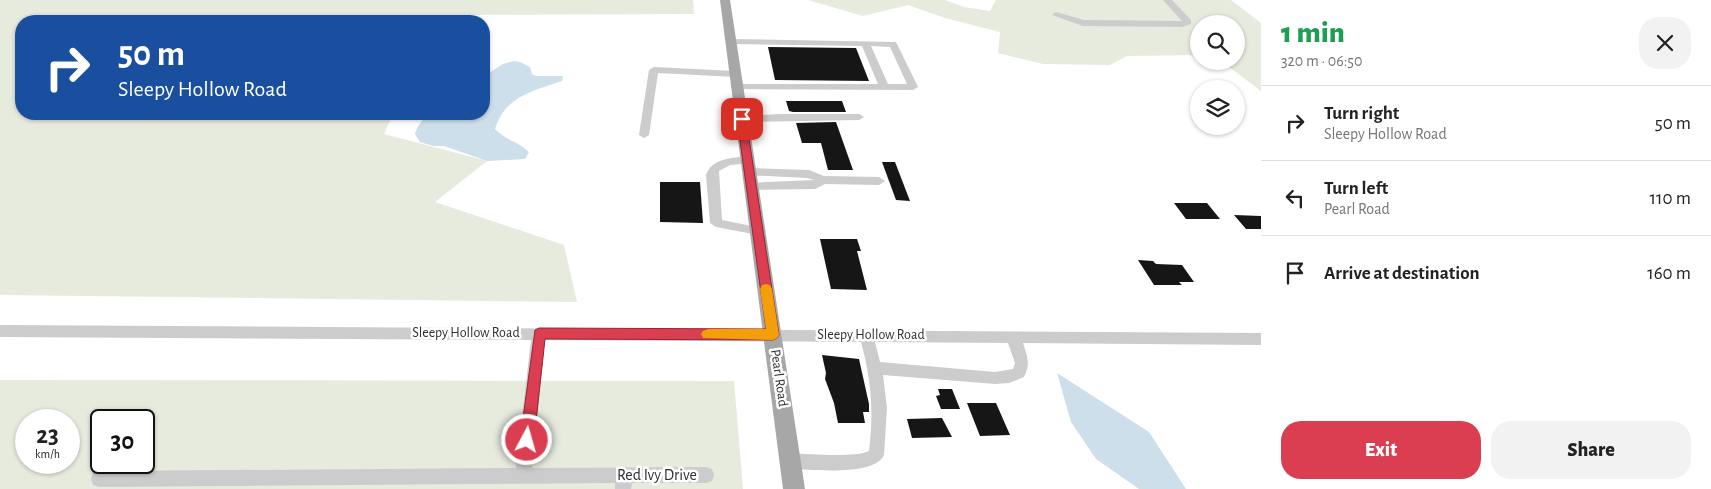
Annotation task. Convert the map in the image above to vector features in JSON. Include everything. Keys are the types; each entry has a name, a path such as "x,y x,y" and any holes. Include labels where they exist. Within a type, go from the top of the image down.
{"main road":[{"name":"Pearl Road","path":"725,0 794,489"}],"street":[{"path":"1056,15 1084,23 1182,24 1188,22 1166,0"},
{"path":"644,135 654,70 736,80 913,87 893,44 731,42"},
{"path":"865,43 884,87"},
{"path":"742,119 859,117"},
{"path":"758,231 716,223 712,175 714,169 728,162 749,173 815,185 823,180 879,181"},
{"name":"Sleepy Hollow Road","path":"0,331 1261,339"},
{"path":"523,476 539,334"},
{"path":"790,461 852,462 866,461 876,455 880,396 876,368 866,336"},
{"path":"876,368 995,378 1009,377 1019,372 1022,363 1013,336"},
{"name":"Red Ivy Drive","path":"99,478 163,484 523,476 623,482 706,475"}],"shaded area":[{"path":"0,0 693,0 694,14 15,15 15,120 390,120 384,134 487,161 435,202 564,245 577,302 0,295"},
{"path":"808,0 945,0 964,7 990,11 996,0 1231,0 1261,23 1261,91 1233,70 1245,70 1245,15 1190,15 1190,55 1127,56 1110,65 1043,64 998,53 1000,32 945,18 908,5 863,16"},
{"path":"0,380 734,381 743,489 0,489"}],"water":[{"path":"514,61 520,62 530,67 532,74 536,76 563,76 562,81 521,96 506,109 500,118 495,129 529,152 525,159 487,161 444,146 433,146 420,142 415,134 423,120 490,120 490,72 503,64"},
{"path":"1057,373 1149,432 1186,489 1139,489 1096,459 1071,422"}],"building":[{"path":"768,47 856,48 869,81 775,80"},
{"path":"786,101 842,101 846,112 793,112 789,111"},
{"path":"836,122 853,170 828,170 821,143 802,143 796,123"},
{"path":"882,162 895,162 910,201 896,200"},
{"path":"660,182 700,182 703,223 660,222"},
{"path":"1174,203 1207,203 1220,219 1186,219"},
{"path":"1234,215 1261,216 1261,229 1246,229"},
{"path":"820,239 857,239 861,251 857,251 867,290 831,289"},
{"path":"1138,260 1153,261 1156,264 1182,265 1194,282 1179,282 1182,285 1154,285"},
{"path":"822,355 859,359 869,404 869,412 863,412 865,423 838,423 834,403 825,379 826,373"},
{"path":"938,389 952,389 960,409 941,409 936,396 940,395"},
{"path":"967,403 996,403 1010,435 980,436"},
{"path":"942,418 952,437 912,438 907,419"}],"slow traffic":[{"path":"708,334 773,335 766,289"}],"route":[{"path":"527,440 539,334 773,335 742,119"}]}
